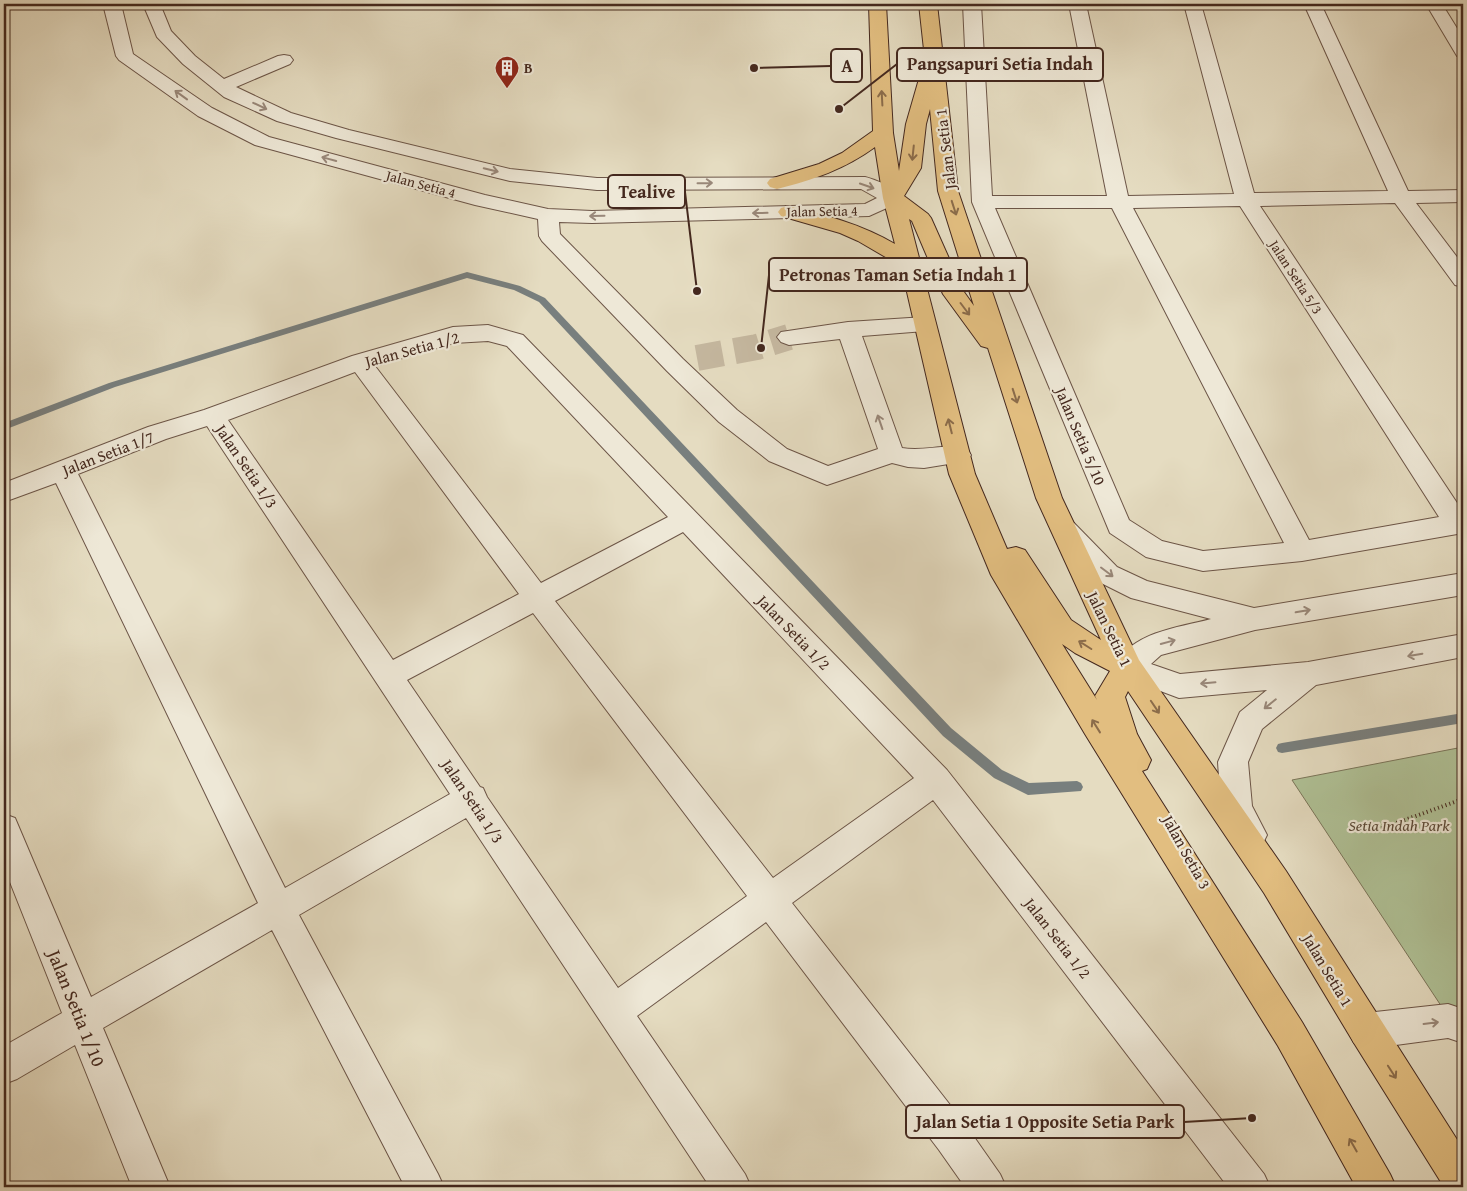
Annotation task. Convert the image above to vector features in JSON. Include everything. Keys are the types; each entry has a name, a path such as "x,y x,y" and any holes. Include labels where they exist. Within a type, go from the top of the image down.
{"main road":[{"path":"877,4 883,133 893,198 911,263 960,464 1005,575 1096,725 1290,1034 1378,1187"},
{"name":"Jalan Setia 1","path":"928,4 948,191 1002,359 1060,526 1128,667 1275,882 1366,1031 1463,1182"},
{"path":"893,198 911,168 916,124 934,54"},
{"path":"777,183 826,168 849,157 883,133"},
{"path":"893,198 921,218 954,294 1002,359"},
{"path":"788,212 853,230 911,263"},
{"path":"960,464 1061,628 1085,645 1128,667"},
{"name":"Jalan Setia 3","path":"1128,667 1110,696 1123,738 1290,1034"}],"street":[{"name":"Jalan Setia 4","path":"112,4 125,56 206,112 262,140 482,201 548,215 592,216 869,210 893,198"},
{"name":"Jalan Setia 4","path":"152,4 163,33 189,60 231,92 284,117 343,134 510,175 597,184 865,183 893,198"},
{"name":"Jalan Setia 5/10","path":"972,4 982,202 1119,526 1155,550 1203,561 1302,552 1460,523"},
{"path":"1077,4 1119,202 1302,552"},
{"name":"Jalan Setia 5/3","path":"1192,4 1246,200 1460,523"},
{"path":"1313,4 1400,197 1463,280"},
{"path":"1434,4 1463,52"},
{"path":"223,86 284,60"},
{"path":"982,202 1119,202 1463,196"},
{"path":"548,215 550,236 675,366 728,416 778,456 826,476 892,454 903,459 960,464"},
{"path":"790,337 925,324"},
{"path":"848,330 892,454"},
{"name":"Jalan Setia 1/2","path":"213,416 360,362 453,335 488,333 515,340 936,780 1251,1187"},
{"path":"675,366 697,358"},
{"path":"360,362 538,598 946,1130 987,1187"},
{"name":"Jalan Setia 1/7","path":"4,494 157,433 213,416"},
{"name":"Jalan Setia 1/3","path":"213,416 472,798 732,1187"},
{"path":"63,470 278,908 425,1187"},
{"path":"388,676 686,519"},
{"path":"1060,526 1107,574 1141,590 1255,619"},
{"name":"Jalan Setia 3","path":"1128,667 1152,646 1255,619 1463,584"},
{"path":"1128,667 1180,686 1308,674 1463,646"},
{"path":"1275,882 1237,807 1234,762 1250,721 1308,674"},
{"path":"615,1011 936,780"},
{"path":"4,1066 472,798"},
{"name":"Jalan Setia 1/10","path":"4,828 151,1187"},
{"path":"1366,1031 1448,1021 1463,1026"}],"path":[{"path":"1374,831 1463,799"}],"green space":[{"name":"Setia Indah Park","path":"1463,747 1463,1039 1292,780"}],"waterway":[{"path":"4,427 112,385 467,275 517,288 542,300 947,732 998,774 1028,789 1077,787"},
{"path":"1282,748 1463,718"}],"tunnel":[{"path":"697,358 757,347 789,337"}],"place":[{"name":"A","path":"754,68"},
{"name":"B","path":"507,89"},
{"name":"Pangsapuri Setia Indah","path":"839,109"},
{"name":"Tealive","path":"697,291"},
{"name":"Petronas Taman Setia Indah 1","path":"761,348"},
{"name":"Jalan Setia 1 Opposite Setia Park","path":"1252,1118"}]}
